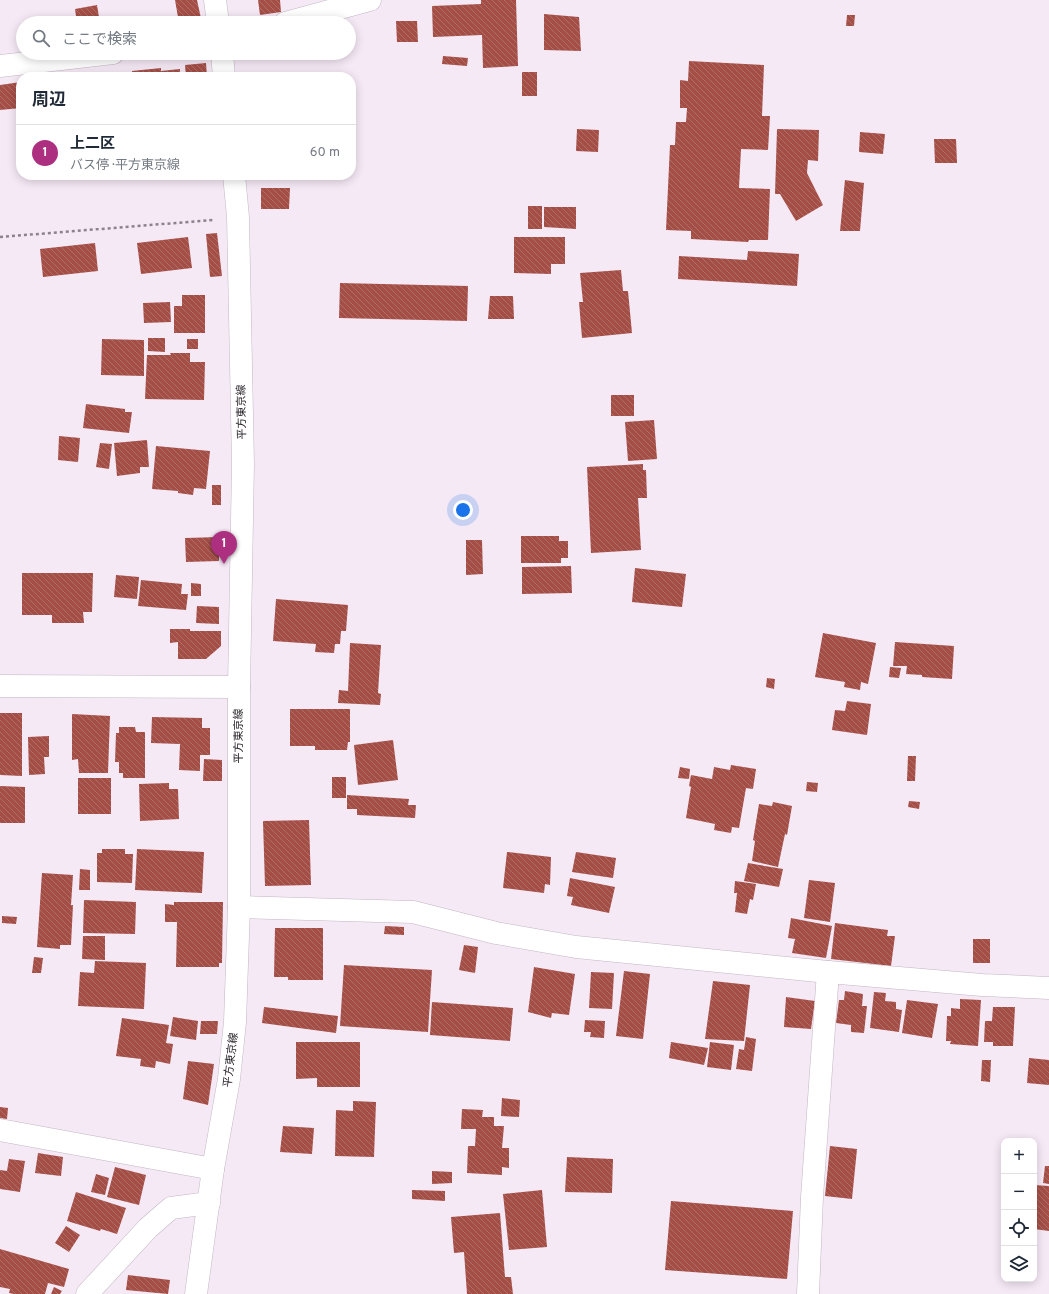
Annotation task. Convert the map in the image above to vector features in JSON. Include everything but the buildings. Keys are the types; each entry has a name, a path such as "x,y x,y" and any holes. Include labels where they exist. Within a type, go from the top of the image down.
{"street":[{"path":"216,0 217,16"},
{"path":"311,16 370,0"},
{"path":"0,66 52,60"},
{"path":"223,60 224,72"},
{"name":"平方東京線","path":"196,1294 213,1168 229,1079 236,1022 239,907 243,464 238,218 234,180"},
{"path":"0,686 240,687"},
{"path":"239,907 413,912 496,932 576,947 828,972 982,985 1049,988"},
{"path":"808,1294 812,1197 828,972"},
{"path":"0,1130 213,1168"},
{"path":"87,1294 148,1228 171,1208 209,1203"}],"path":[{"path":"0,237 238,218"}],"place":[{"name":"上二区","path":"224,564"}]}
